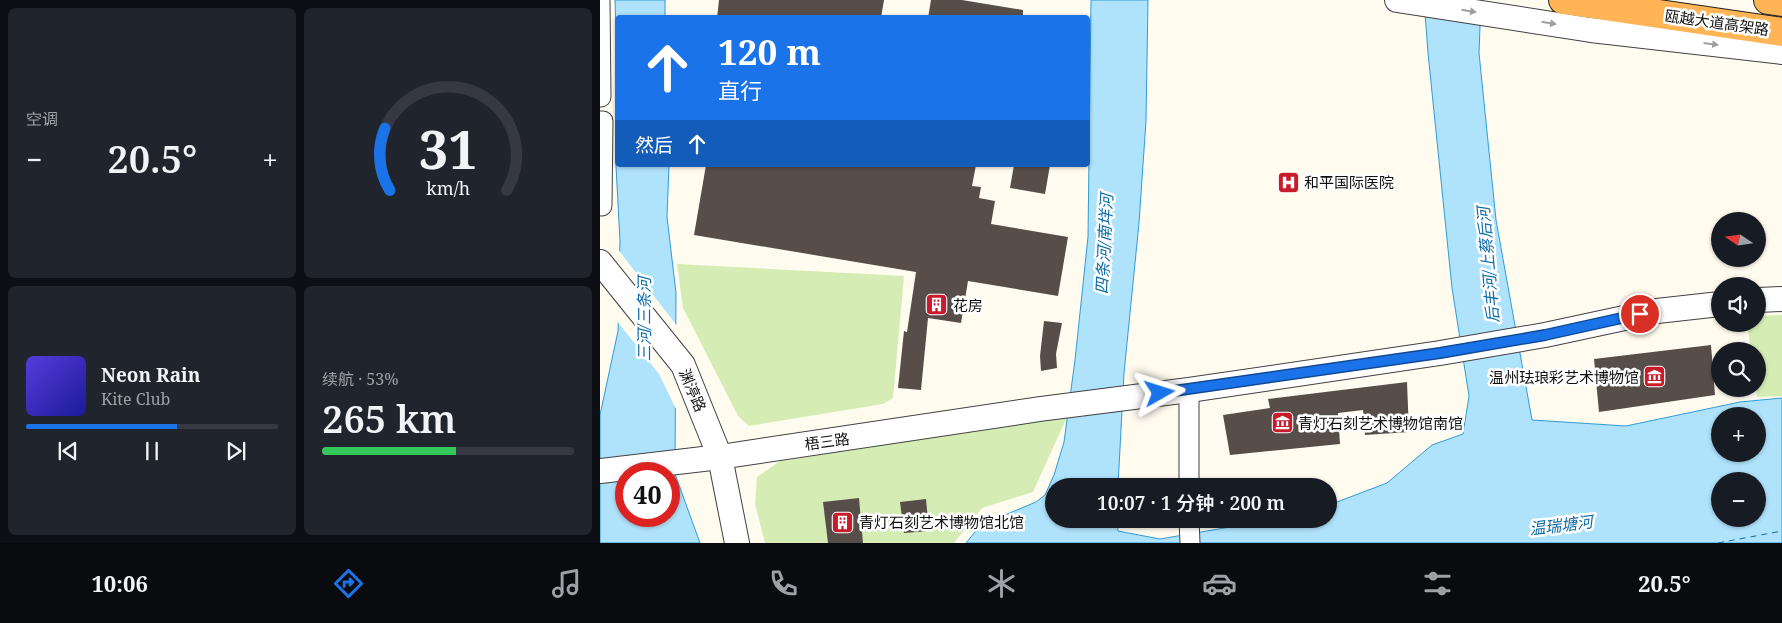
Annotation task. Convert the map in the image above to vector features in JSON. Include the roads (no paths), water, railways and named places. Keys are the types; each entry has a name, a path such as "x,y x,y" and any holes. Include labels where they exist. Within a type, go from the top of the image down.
{"highway":[{"name":"瓯越大道高架路","path":"1563,0 1782,32"},
{"path":"1624,0 1782,26"},
{"name":"瓯越大道高架路","path":"1768,0 1782,2"}],"street":[{"path":"600,0 600,97"},
{"path":"1400,0 1591,30 1782,52"},
{"path":"600,121 603,121 602,206 600,205"},
{"name":"渊渟路","path":"600,262 683,365 720,456 737,543"},
{"path":"1766,300 1782,299"},
{"path":"1189,478 1189,390 1440,353 1545,335 1657,311 1711,305"},
{"name":"梧三路","path":"604,471 1146,394 1189,390"},
{"path":"1190,528 1190,543"}],"water":[{"path":"615,0 665,0 665,15 615,15"},
{"name":"四条河/南垟河","path":"1091,0 1148,0 1146,121 1139,223 1124,373 1118,478 1053,478 1064,442 1088,237"},
{"path":"1424,0 1481,0 1479,53 1496,220 1532,420 1626,426 1711,408 1711,462 1766,462 1766,407 1716,407 1740,402 1782,398 1782,543 966,543 975,532 988,522 1036,502 1045,495 1045,528 1118,528 1118,531 1160,539 1224,528 1337,528 1337,502 1387,483 1432,445 1463,434 1469,396 1452,288"},
{"name":"三河/三条河","path":"616,167 669,167 667,217 676,293 675,462 615,462 615,527 680,527 680,488 700,543 600,543 600,415 618,331 620,241"}],"place":[{"name":"和平国际医院","path":"1288,182"},
{"name":"花房","path":"937,305"},
{"name":"温州珐琅彩艺术博物馆","path":"1655,377"},
{"name":"青灯石刻艺术博物馆南馆","path":"1282,423"},
{"name":"青灯石刻艺术博物馆北馆","path":"843,522"}],"water label":[{"name":"后丰河/上蔡后河","path":"1488,265"},
{"name":"温瑞塘河","path":"1561,525"}]}
